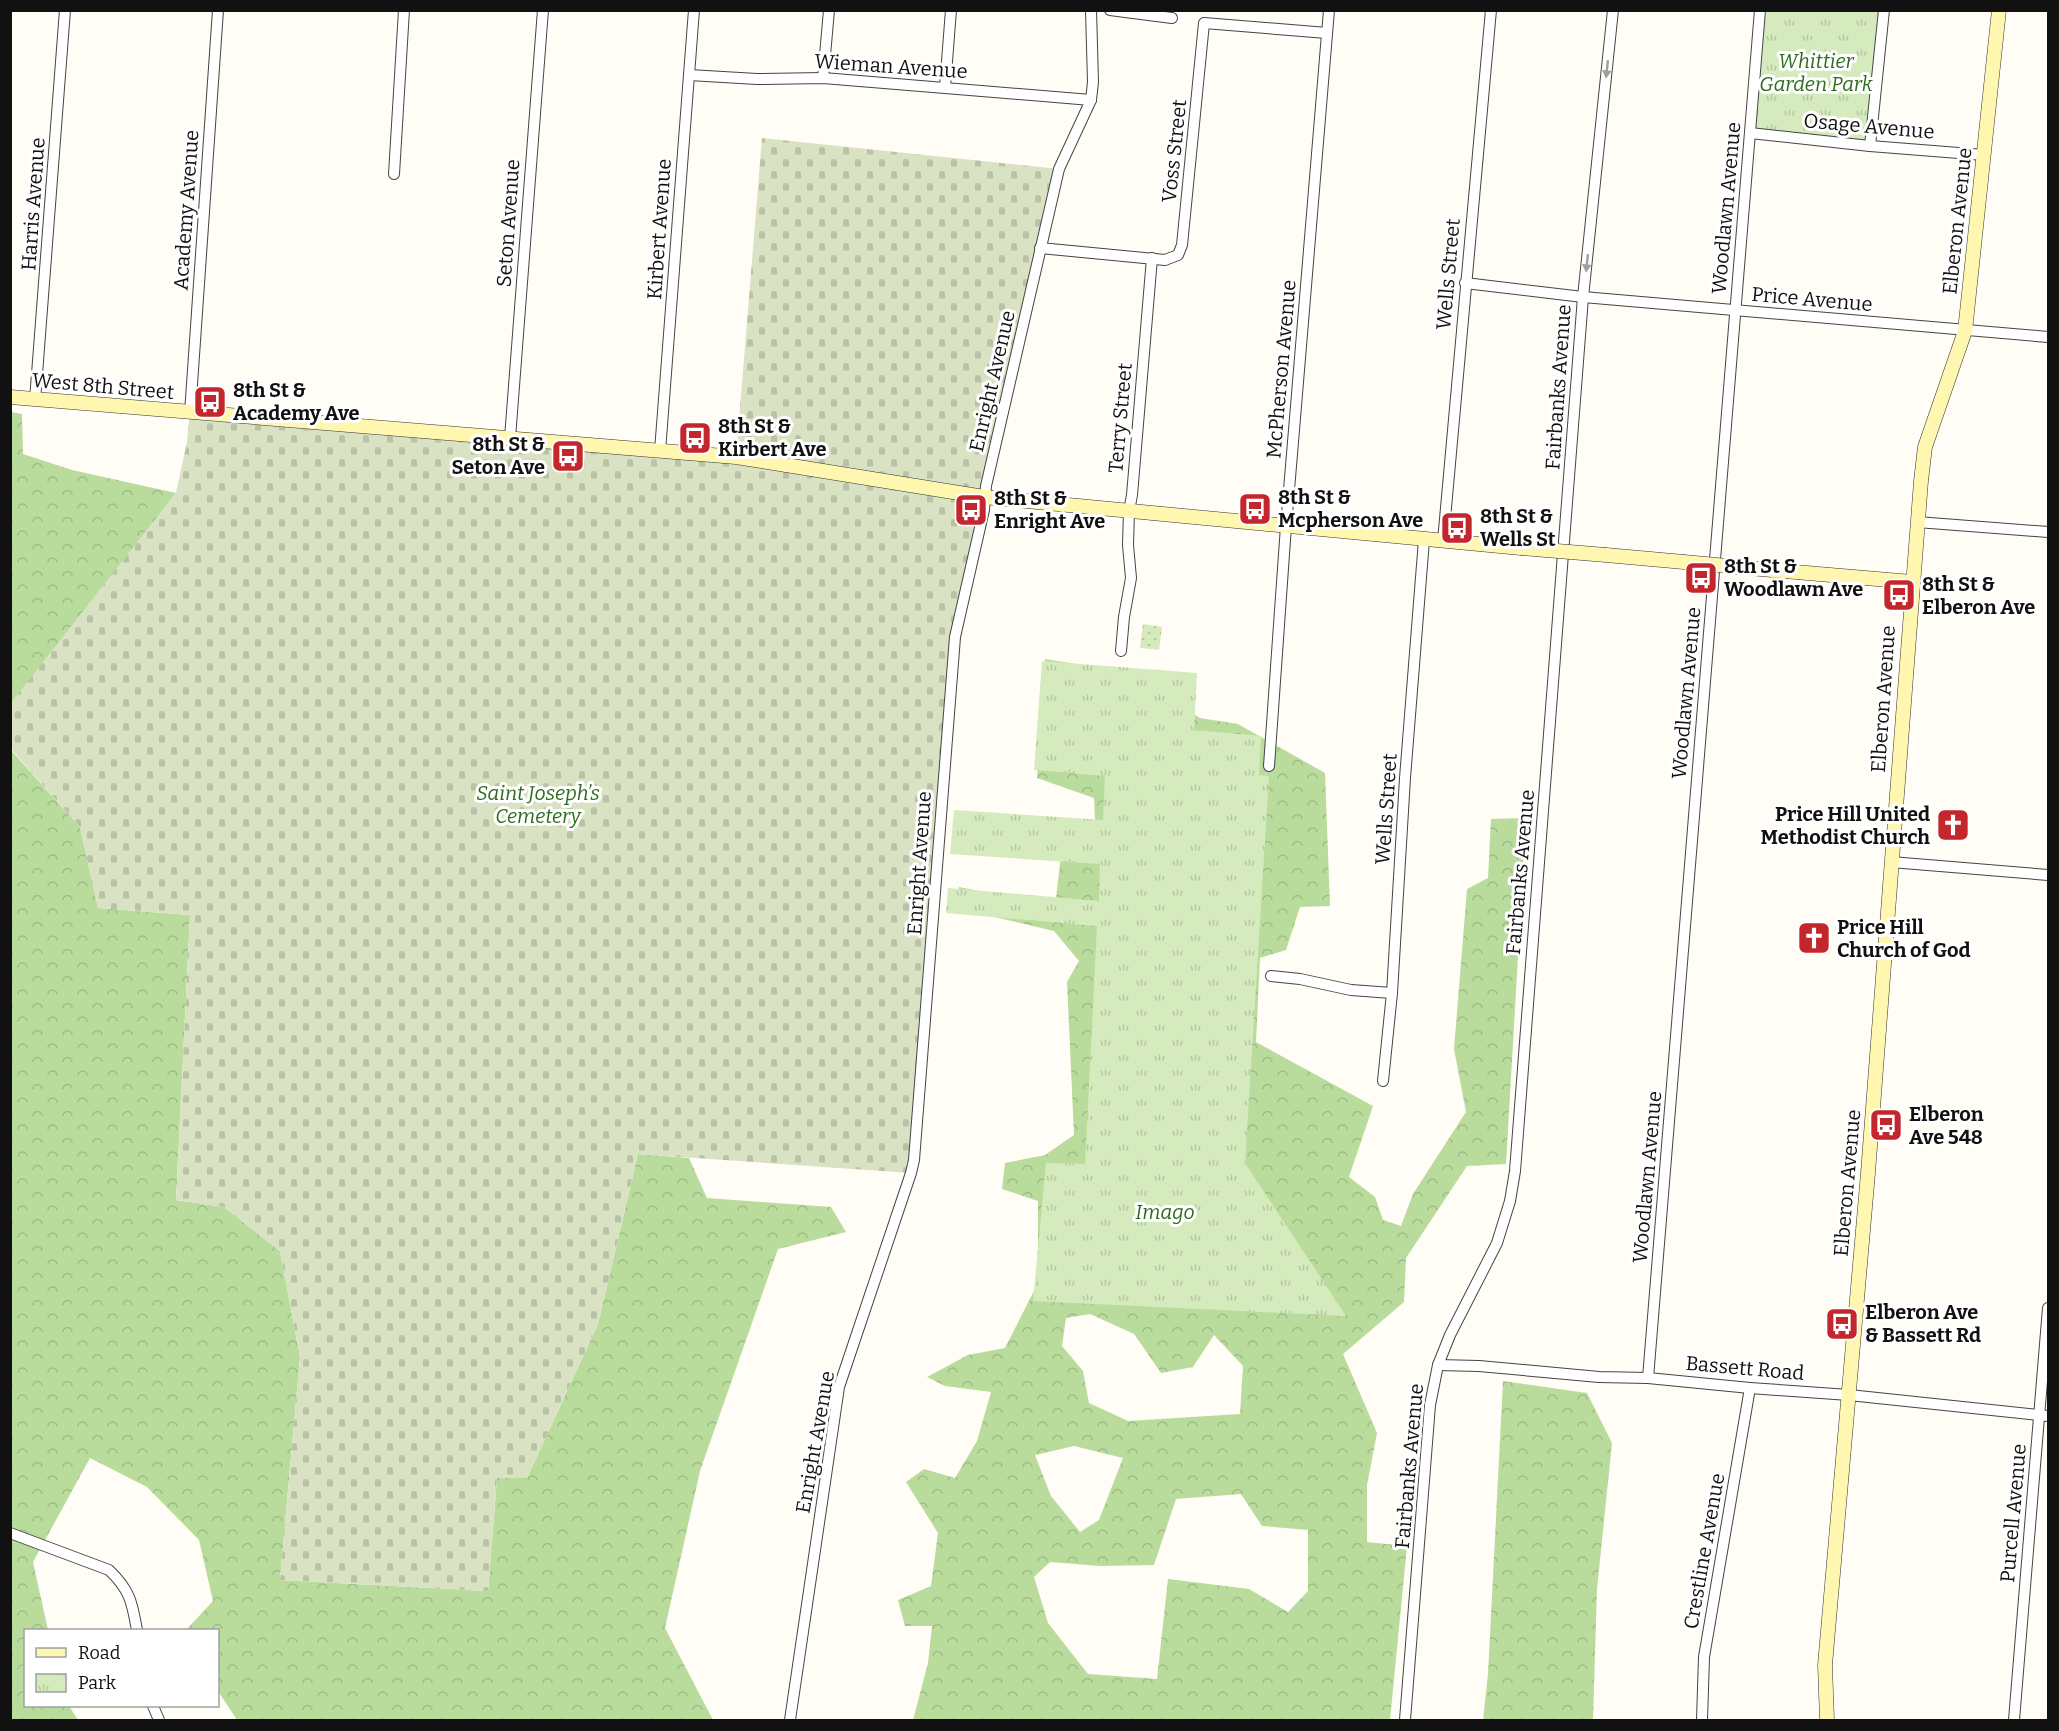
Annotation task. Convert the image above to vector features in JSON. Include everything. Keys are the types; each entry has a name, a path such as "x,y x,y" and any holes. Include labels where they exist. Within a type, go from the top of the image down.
{"street":[{"name":"Harris Avenue","path":"35,400 65,10"},
{"name":"Academy Avenue","path":"190,412 218,10"},
{"path":"394,174 404,10"},
{"name":"Seton Avenue","path":"510,438 543,10"},
{"name":"Kirbert Avenue","path":"660,451 694,10"},
{"path":"823,78 829,10"},
{"path":"945,87 951,10"},
{"name":"Enright Avenue","path":"790,1720 839,1387 914,1160 955,637 984,510 984,497 1059,169 1091,100 1093,82 1091,10"},
{"path":"1110,10 1172,18"},
{"name":"McPherson Avenue","path":"1269,766 1286,526 1329,10"},
{"name":"Wells Street","path":"1443,541 1491,10"},
{"name":"Fairbanks Avenue","path":"1405,1720 1430,1405 1438,1365 1450,1335 1497,1243 1510,1201 1515,1171 1583,297 1613,10"},
{"name":"Woodlawn Avenue","path":"1648,1377 1760,10"},
{"path":"1870,146 1884,10"},
{"name":"Elberon Avenue","path":"1827,1720 1825,1665 1850,1395 1917,522 1925,447 1965,331 1999,10"},
{"name":"Voss Street","path":"1152,258 1165,260 1173,258 1178,255 1182,245 1204,22 1327,33"},
{"name":"Wieman Avenue","path":"689,75 744,79 823,78 1091,100"},
{"name":"Osage Avenue","path":"1750,133 1983,155"},
{"path":"1040,248 1152,258"},
{"name":"Terry Street","path":"1121,651 1131,578 1128,545 1129,511 1152,258"},
{"name":"Price Avenue","path":"1465,283 1583,297 2049,337"},
{"name":"West 8th Street","path":"10,397 736,457 984,497 1424,540 1912,582"},
{"path":"1917,522 2049,532"},
{"name":"Wells Street","path":"1383,1081 1392,993 1424,540"},
{"path":"1891,862 2049,875"},
{"path":"1271,976 1300,979 1351,990 1392,993"},
{"name":"Purcell Avenue","path":"2014,1720 2044,1415 2049,1308"},
{"name":"Bassett Road","path":"1438,1365 1479,1366 1599,1377 1648,1377 2044,1415"},
{"name":"Crestline Avenue","path":"1702,1720 1704,1657 1750,1388"},
{"path":"10,1533 109,1569 129,1593 137,1629"}],"green space":[{"name":"Whittier Garden Park","path":"1760,11 1884,11 1870,146 1750,133"},
{"name":"Saint Joseph’s Cemetery","path":"762,138 1059,169 959,614 911,1173 638,1154 598,1324 527,1478 497,1478 488,1591 280,1580 300,1357 280,1251 224,1207 176,1200 190,915 98,908 80,827 11,749 10,704 176,493 187,442 190,413 736,457"},
{"path":"11,412 22,414 23,454 72,470 176,493 11,704"},
{"path":"1143,624 1162,627 1159,650 1140,648"},
{"path":"1045,659 1126,672 1200,718 1238,724 1325,773 1330,906 1300,907 1286,950 1260,958 1256,1042 1373,1106 1349,1177 1375,1197 1383,1220 1401,1226 1413,1194 1466,1112 1454,1049 1467,889 1488,878 1491,819 1526,818 1506,1164 1467,1166 1406,1258 1404,1302 1343,1354 1377,1433 1367,1485 1367,1542 1407,1546 1390,1720 913,1720 928,1663 932,1626 905,1626 898,1600 931,1586 938,1533 906,1482 924,1469 955,1478 977,1441 991,1392 945,1386 927,1377 968,1355 1005,1348 1038,1283 1038,1201 1002,1189 1005,1163 1045,1155 1074,1135 1067,982 1079,961 1054,931 956,908 959,887 1055,906 1061,856 1096,842 1094,798 1037,778","holes":["1090,1314 1134,1334 1161,1373 1193,1367 1214,1335 1243,1366 1240,1414 1128,1421 1089,1403 1083,1371 1062,1346 1066,1318","1074,1446 1123,1458 1099,1520 1080,1532 1051,1496 1035,1455","1241,1494 1262,1526 1308,1530 1308,1591 1288,1612 1249,1589 1168,1579 1157,1679 1088,1674 1048,1623 1034,1577 1050,1562 1100,1566 1154,1565 1176,1499"]},
{"name":"Imago","path":"1042,661 1197,673 1194,730 1261,736 1259,775 1269,776 1245,1163 1346,1316 1033,1301 1046,1163 1085,1164 1097,926 946,913 948,888 1099,901 1100,864 950,854 954,810 1103,820 1105,776 1034,770"},
{"path":"10,749 80,827 98,908 190,915 176,1200 224,1207 280,1251 300,1357 280,1580 488,1591 497,1478 527,1478 598,1324 638,1154 689,1158 707,1198 831,1207 846,1232 778,1249 700,1471 665,1628 713,1720 237,1720 219,1693 219,1629 187,1629 213,1601 199,1540 147,1487 90,1458 33,1562 48,1629 24,1629 24,1707 70,1707 78,1720 11,1720"},
{"path":"1503,1381 1587,1393 1612,1443 1597,1589 1593,1720 1483,1720 1488,1674"}],"place":[{"name":"8th St & Academy Ave","path":"210,402"},
{"name":"8th St & Kirbert Ave","path":"695,438"},
{"name":"8th St & Seton Ave","path":"568,456"},
{"name":"8th St & Mcpherson Ave","path":"1255,509"},
{"name":"8th St & Enright Ave","path":"971,510"},
{"name":"8th St & Wells St","path":"1457,528"},
{"name":"8th St & Woodlawn Ave","path":"1701,578"},
{"name":"8th St & Elberon Ave","path":"1899,595"},
{"name":"Price Hill United Methodist Church","path":"1953,825"},
{"name":"Price Hill Church of God","path":"1814,938"},
{"name":"Elberon Ave 548","path":"1886,1125"},
{"name":"Elberon Ave & Bassett Rd","path":"1842,1324"}]}
